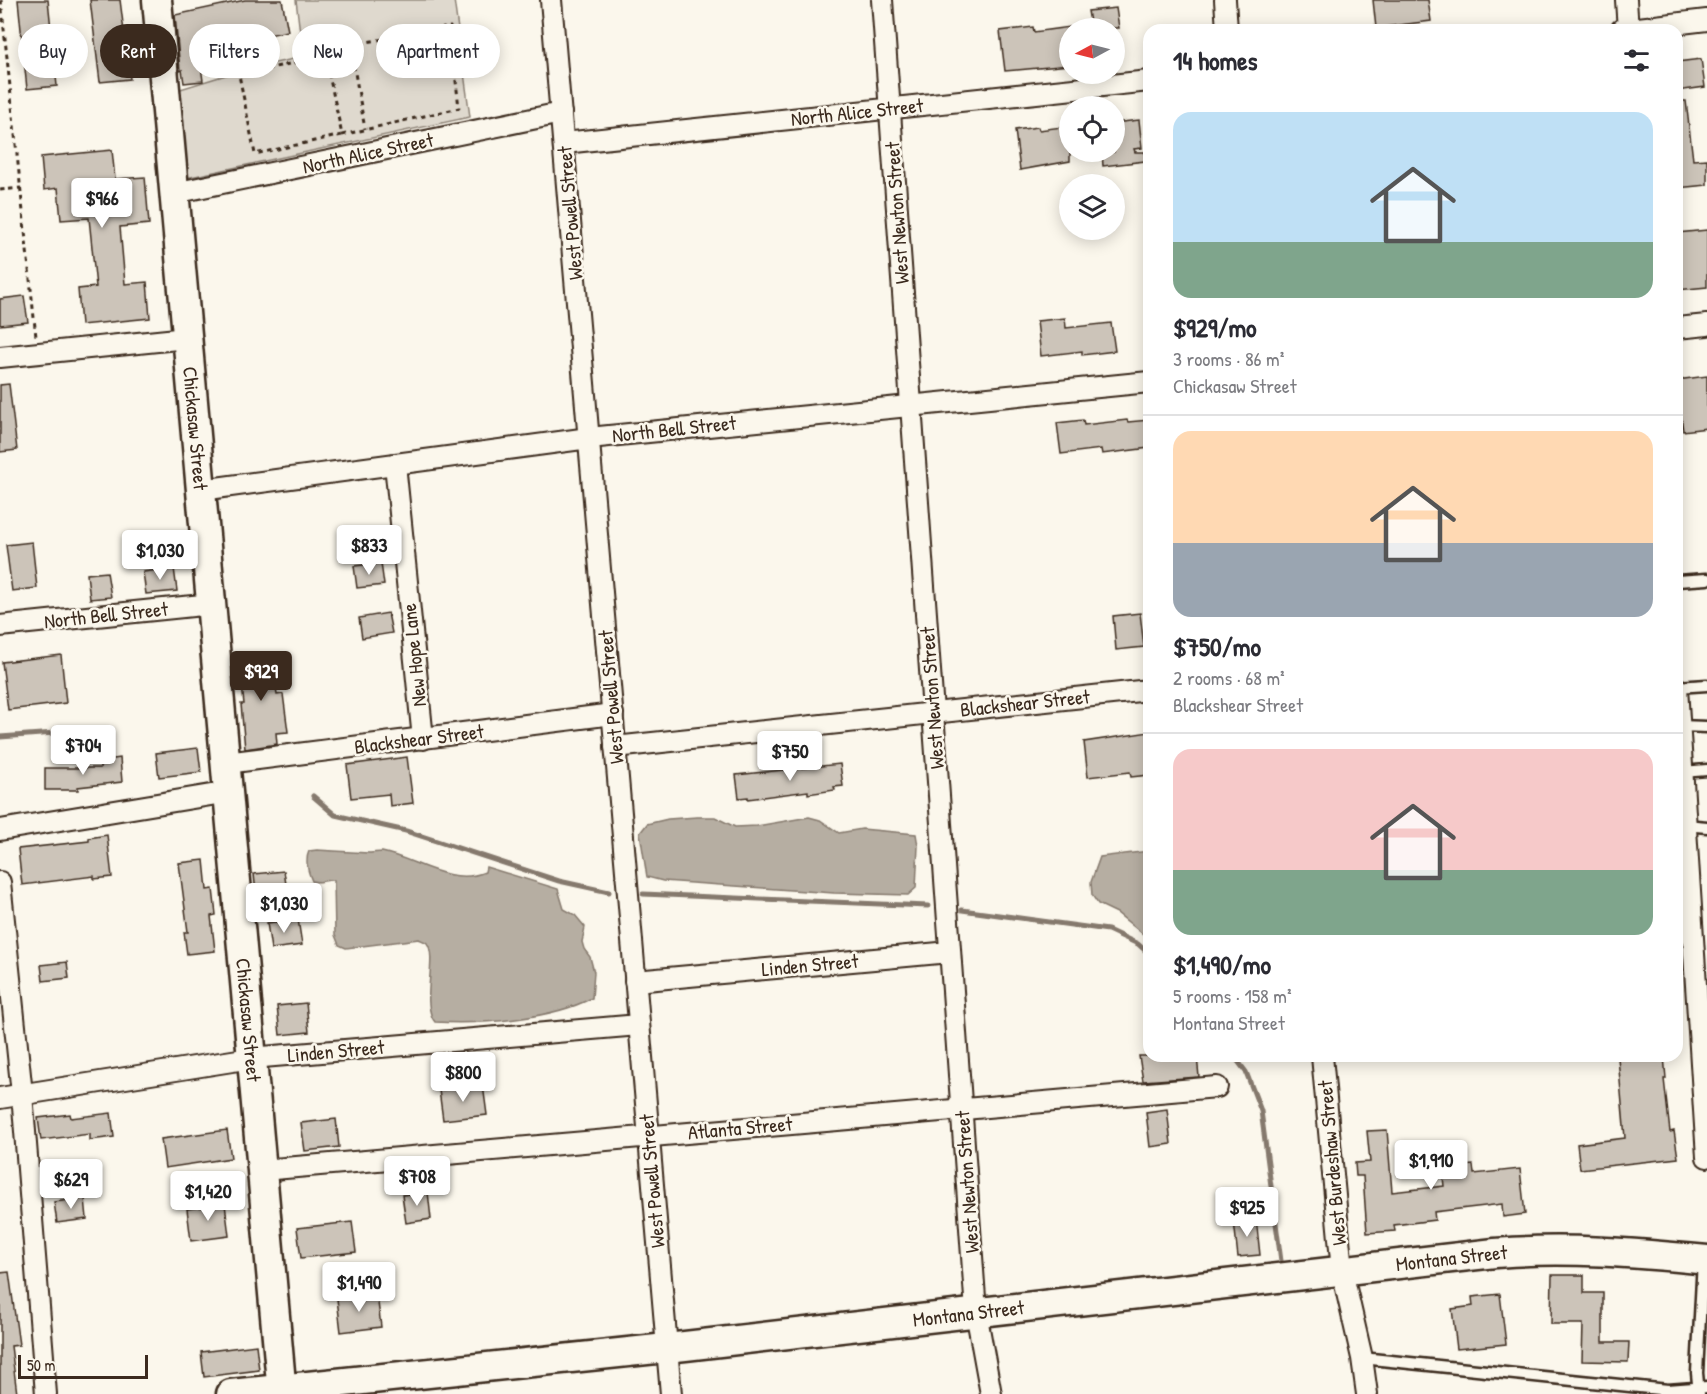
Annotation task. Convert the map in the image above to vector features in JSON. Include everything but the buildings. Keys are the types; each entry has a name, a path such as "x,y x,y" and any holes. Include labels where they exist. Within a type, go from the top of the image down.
{"street":[{"name":"Chickasaw Street","path":"157,0 282,1391"},
{"name":"West Powell Street","path":"551,0 671,1394"},
{"name":"West Newton Street","path":"882,0 976,1312 991,1394"},
{"path":"1225,0 1227,24"},
{"path":"1626,0 1628,24"},
{"path":"1675,24 1707,20"},
{"name":"North Alice Street","path":"564,143 1143,82"},
{"name":"North Alice Street","path":"174,193 561,113"},
{"path":"1683,328 1707,326"},
{"path":"0,357 187,338"},
{"name":"North Bell Street","path":"201,490 590,438 1143,383"},
{"name":"New Hope Lane","path":"395,464 423,739"},
{"name":"North Bell Street","path":"0,626 212,604"},
{"name":"Blackshear Street","path":"615,747 1143,691"},
{"name":"Blackshear Street","path":"226,763 613,714"},
{"path":"1683,790 1685,945 1707,1157"},
{"path":"0,830 229,792"},
{"path":"0,882 22,1095 46,1394"},
{"name":"Linden Street","path":"635,981 950,952"},
{"name":"Linden Street","path":"0,1098 252,1058 639,1025"},
{"name":"West Burdeshaw Street","path":"1323,1062 1342,1271 1362,1358 1367,1394"},
{"name":"Atlanta Street","path":"262,1170 1217,1087"},
{"name":"Montana Street","path":"231,1394 282,1391 1535,1250 1590,1250 1705,1260"}],"lane":[{"path":"1683,581 1707,579"},
{"path":"1683,687 1707,685"},
{"path":"1683,726 1707,727"},
{"path":"1683,772 1707,770"},
{"path":"1685,825 1707,827"},
{"path":"1362,1358 1668,1390 1702,1389 1697,1372 1705,1260"}],"path":[{"path":"1,0 37,354"},
{"path":"342,135 325,56 239,75 255,154 342,135 459,108 450,27 350,45 365,129"},
{"path":"0,190 21,188"}],"shaded area":[{"path":"296,0 454,0 457,24 376,24 376,78 465,78 470,117 181,179 174,91 216,78 280,78 280,62 292,59 292,78 364,78 364,24 299,24"},
{"path":"715,817 735,827 757,826 809,817 820,820 839,833 862,829 916,834 918,846 916,888 908,895 834,893 663,881 647,877 640,833 647,824 668,819"},
{"path":"309,851 382,852 433,870 459,876 472,876 485,872 486,867 558,889 564,909 575,915 585,927 582,942 590,957 594,972 592,998 537,1016 494,1021 435,1022 429,1004 431,959 427,943 419,939 346,948 339,945 335,935 334,880 312,881 308,870"},
{"path":"1143,852 1143,934 1117,913 1098,904 1092,895 1091,882 1100,857"}],"waterway":[{"path":"0,737 69,732 102,745"},
{"path":"313,796 335,815 406,831 559,881 609,892"},
{"path":"643,894 928,906"},
{"path":"962,910 1108,930 1143,949"},
{"path":"1238,1062 1246,1072 1261,1111 1281,1261"}]}
